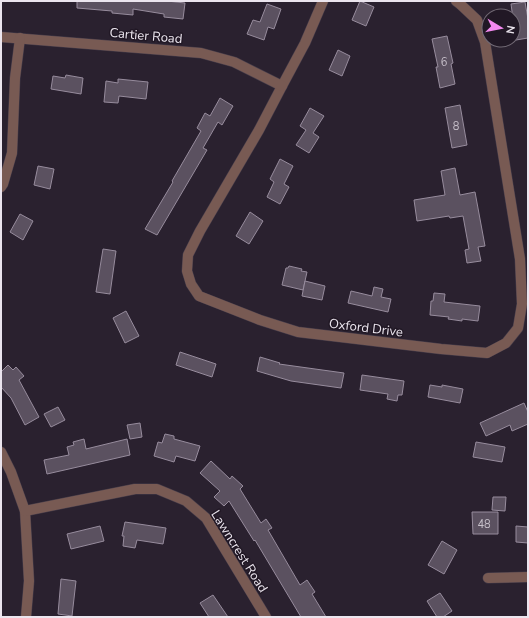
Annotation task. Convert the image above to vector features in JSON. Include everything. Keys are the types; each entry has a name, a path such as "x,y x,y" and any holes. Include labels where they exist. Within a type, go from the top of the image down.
{"street":[{"name":"Oxford Drive","path":"323,1 305,44 259,130 188,254 187,271 191,284 199,296 260,320 298,332 487,353 506,343 518,328 522,304 520,259 485,42 477,20 456,1"},
{"name":"Cartier Road","path":"1,37 201,53 234,62 282,86"},
{"path":"1,187 12,153 15,78 20,38"},
{"path":"1,452 11,472 25,511 29,582 26,617"},
{"name":"Lawncrest Road","path":"25,511 135,489 157,489 186,500 206,518 266,617"},
{"path":"488,578 528,577"}],"building":[{"path":"77,1 167,1 185,3 183,19 164,17 164,14 133,9 133,15 112,13 112,11 77,8"},
{"path":"360,1 374,7 366,26 352,20"},
{"path":"525,2 528,19 528,38 521,39 521,8 512,8 511,4"},
{"path":"267,4 281,9 274,29 268,27 264,40 247,34 253,20 260,22"},
{"path":"447,36 453,63 451,64 455,84 440,88 436,67 438,67 432,39"},
{"path":"338,50 350,56 342,76 329,70"},
{"path":"66,75 83,78 81,94 51,89 53,76 65,78"},
{"path":"118,79 148,82 146,99 119,96 118,103 104,102 106,81 118,83"},
{"path":"220,98 233,106 222,125 218,122 203,148 207,150 157,235 145,229 201,131 197,128 205,113 210,116"},
{"path":"460,105 467,145 452,148 445,108"},
{"path":"310,108 324,116 313,133 319,137 309,153 296,145 306,130 300,126"},
{"path":"280,159 293,166 284,184 289,187 280,204 267,197 274,182 270,179"},
{"path":"38,166 54,169 50,189 34,185"},
{"path":"455,168 460,195 475,192 485,246 478,247 481,261 467,263 465,250 469,249 463,216 450,218 449,216 417,221 414,200 445,195 441,171"},
{"path":"250,212 263,221 249,244 236,236"},
{"path":"20,214 33,221 23,240 10,232"},
{"path":"103,249 116,251 110,294 96,292"},
{"path":"289,266 302,269 301,271 307,272 303,290 282,285 286,268"},
{"path":"305,281 325,286 322,300 302,296"},
{"path":"374,287 383,289 381,297 391,299 388,312 348,303 351,291 372,296"},
{"path":"434,293 445,294 444,302 480,306 478,321 462,319 462,321 448,319 449,317 430,315 431,301 433,301"},
{"path":"126,311 139,336 125,343 113,318"},
{"path":"180,352 216,364 212,377 176,365"},
{"path":"260,357 280,363 279,364 344,373 341,388 291,381 257,371"},
{"path":"8,365 13,370 16,367 24,376 19,380 39,417 25,425 11,398 1,387 1,372"},
{"path":"362,375 404,381 402,395 398,395 397,401 387,399 388,394 360,390"},
{"path":"430,385 442,387 442,385 463,389 460,403 428,397"},
{"path":"524,403 528,412 528,424 512,431 510,425 486,436 480,423"},
{"path":"58,407 65,420 51,427 44,414"},
{"path":"140,423 142,437 130,439 127,425"},
{"path":"165,434 174,436 174,439 200,446 195,461 176,456 174,462 154,456 158,442 162,443"},
{"path":"84,439 86,449 127,439 130,455 47,474 44,460 69,455 67,447 74,445 73,442"},
{"path":"476,442 505,447 502,462 473,457"},
{"path":"211,461 230,479 232,476 243,486 240,489 261,523 266,519 272,528 268,530 300,585 307,580 315,592 312,594 326,617 301,617 255,540 254,541 229,501 224,506 214,497 220,491 200,473"},
{"path":"493,497 506,497 505,511 492,510"},
{"path":"472,512 498,512 498,534 473,534"},
{"path":"125,522 166,528 163,544 137,540 135,548 123,546 124,536 122,536"},
{"path":"100,526 104,541 71,549 67,534"},
{"path":"516,526 528,527 528,543 516,542"},
{"path":"442,541 457,550 444,574 428,565"},
{"path":"61,579 76,581 72,616 58,614"},
{"path":"440,593 452,611 443,617 437,617 427,601"},
{"path":"213,595 228,617 209,617 200,603"}]}
